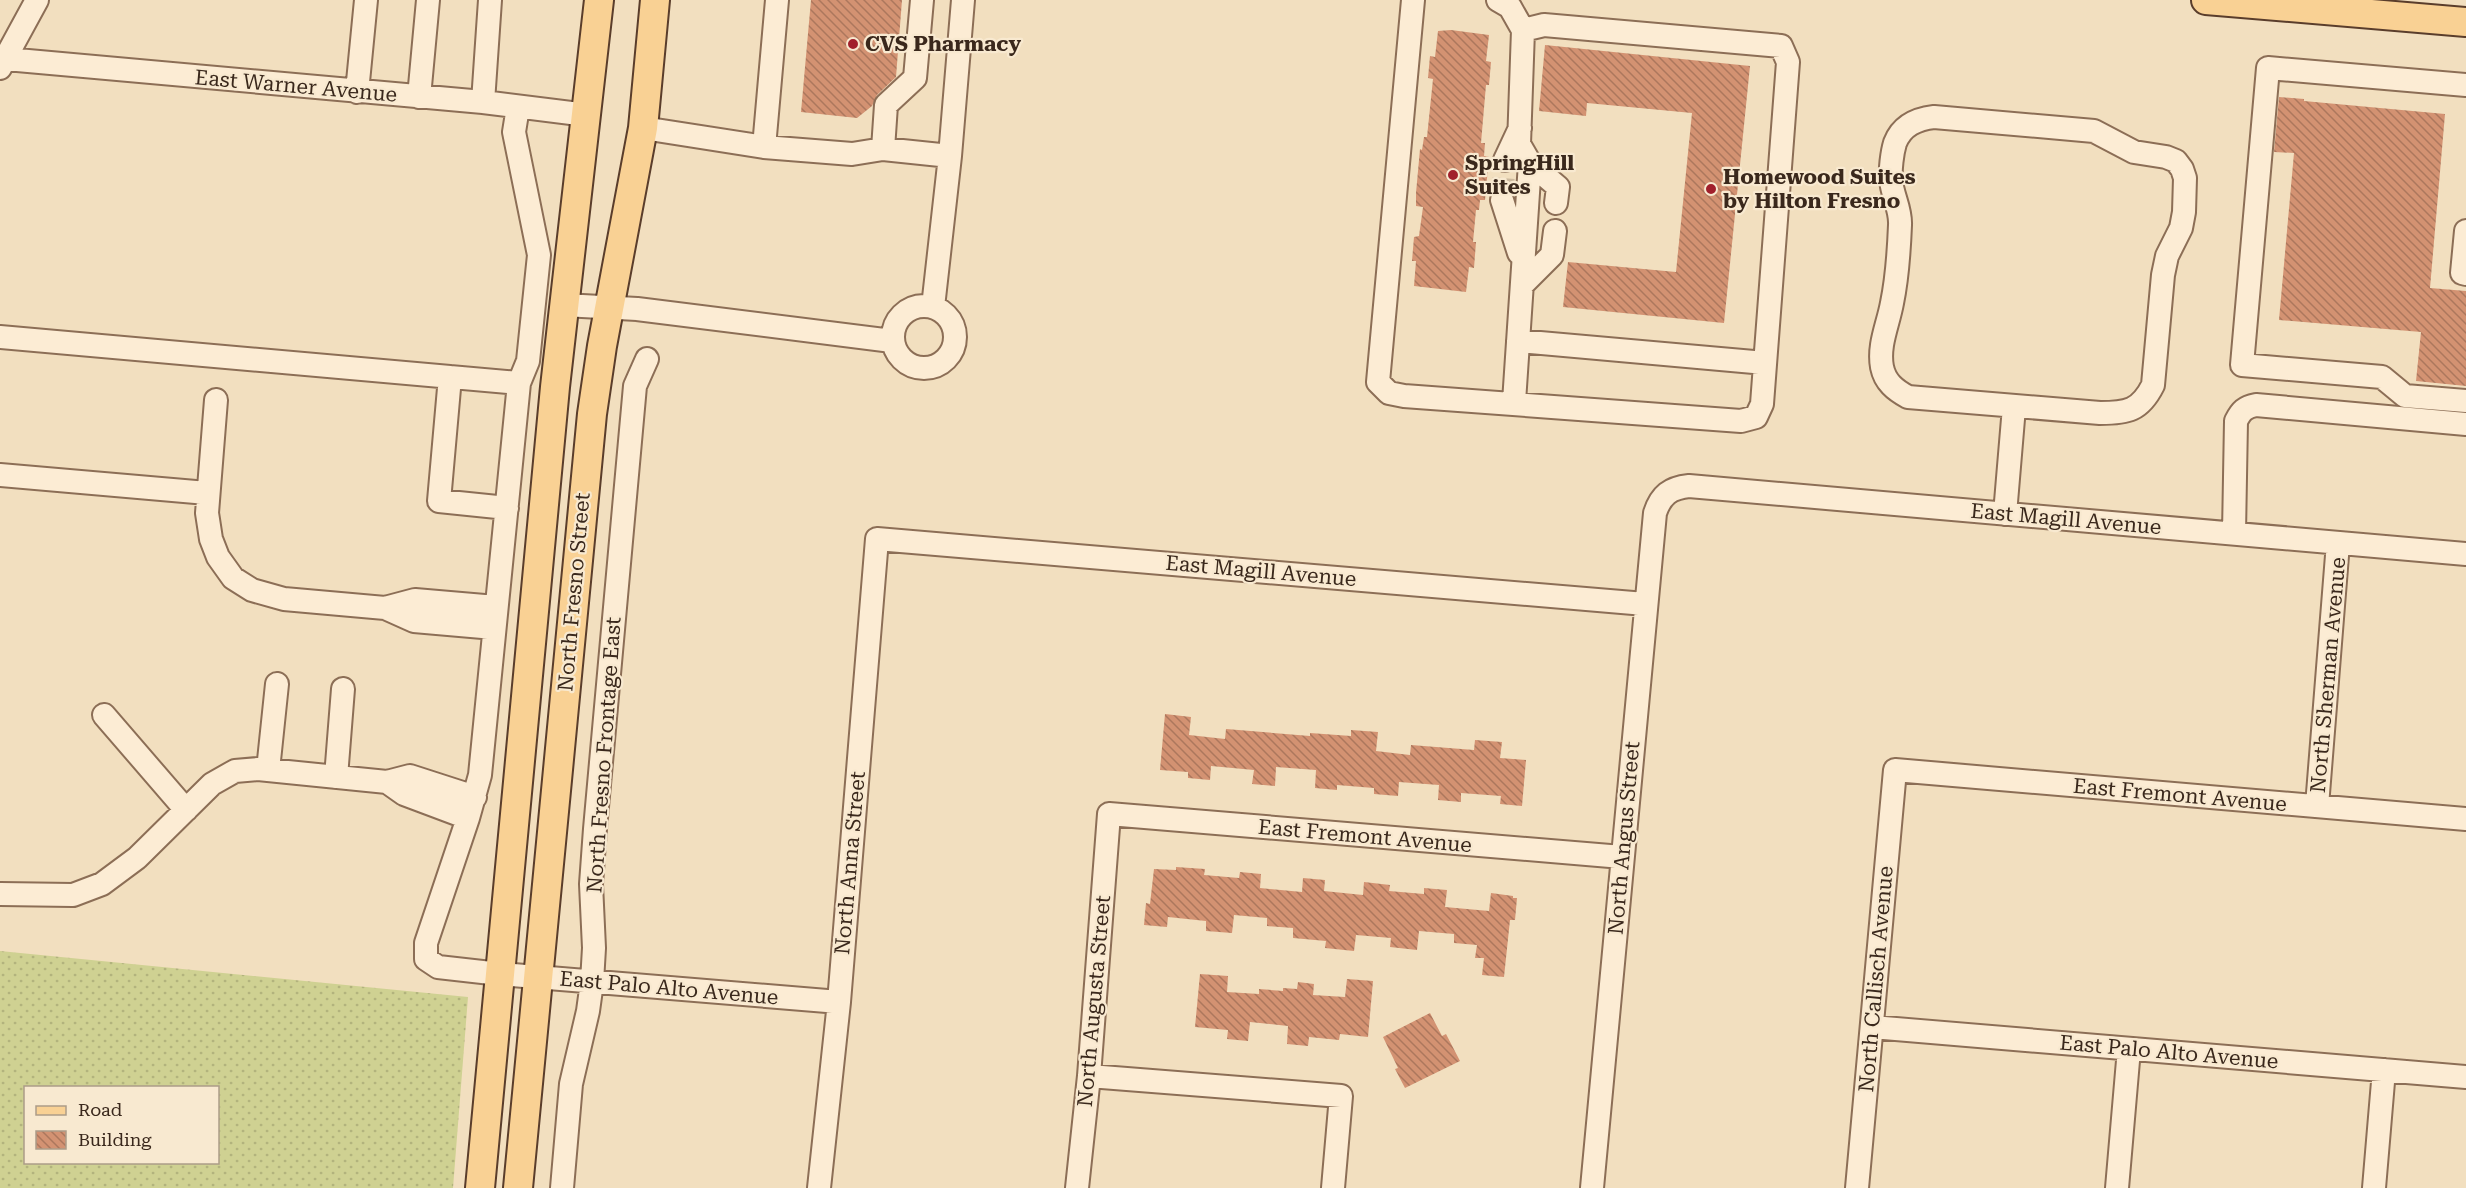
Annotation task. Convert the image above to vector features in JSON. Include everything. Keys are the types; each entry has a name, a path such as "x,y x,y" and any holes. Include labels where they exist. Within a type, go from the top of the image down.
{"main road":[{"name":"North Fresno Street","path":"480,1188 564,305 599,0"},
{"name":"North Fresno Street","path":"518,1188 583,488 592,414 644,128 655,0"},
{"path":"2206,0 2466,22"}],"street":[{"path":"3,64 37,0"},
{"path":"357,92 366,0"},
{"path":"419,97 428,0"},
{"path":"483,102 490,0"},
{"path":"764,147 777,0"},
{"path":"883,149 886,105 915,78 922,0"},
{"path":"933,307 950,156 963,0"},
{"path":"1413,0 1378,381 1389,393 1404,396 1514,402 1741,421 1756,417 1762,404 1788,62 1781,46 1544,25 1523,30"},
{"path":"1498,0 1510,7 1523,30 1519,144 1530,163 1558,187 1556,203"},
{"name":"East Warner Avenue","path":"3,64 483,102 587,116"},
{"path":"2466,85 2268,68 2242,365 2382,377 2405,396 2466,401"},
{"path":"0,894 73,895 102,884 137,858 212,784 235,771 268,770 387,782 410,776 472,807 480,775 519,383 528,362 539,255 514,132 518,107"},
{"path":"1934,117 2094,131 2134,152 2166,157 2176,161 2185,178 2181,228 2167,256 2163,275 2154,375 2147,398 2137,408 2120,413 2100,414 2014,407 1908,397 1895,390 1882,370 1881,343 1892,302 1900,223 1891,180 1895,144 1902,131 1910,123 1922,118 1934,117"},
{"path":"1505,160 1520,126"},
{"path":"644,128 764,147 852,154 883,149 950,156"},
{"path":"1514,402 1530,163"},
{"path":"1502,200 1522,275"},
{"path":"1522,275 1552,255 1555,231"},
{"path":"2466,231 2462,273 2466,274"},
{"path":"564,305 648,310 892,341"},
{"path":"923,305 933,307 949,318 955,336 950,354 943,361 926,368 916,367 900,358 892,341 896,321 912,307 923,305"},
{"path":"0,337 519,383"},
{"path":"1518,341 1765,363"},
{"name":"North Fresno Frontage East","path":"562,1188 571,1084 588,1011 592,982 594,948 591,884 594,829 635,386 647,359"},
{"path":"450,377 439,501 507,508"},
{"path":"216,400 207,493 211,539 218,557 233,578 252,590 284,599 385,608 414,621 495,617"},
{"path":"2234,534 2236,421 2240,412 2247,407 2256,405 2466,424"},
{"path":"2006,514 2014,407"},
{"path":"0,475 207,493"},
{"name":"East Magill Avenue","path":"1668,491 1689,486 2466,554"},
{"name":"North Angus Street","path":"1592,1188 1645,604 1655,513 1668,491"},
{"name":"East Magill Avenue","path":"877,538 1645,604"},
{"name":"North Anna Street","path":"819,1188 839,1002 877,538"},
{"name":"North Sherman Avenue","path":"2317,806 2338,543"},
{"path":"268,770 277,684"},
{"path":"336,777 343,689"},
{"path":"104,715 186,810"},
{"name":"East Fremont Avenue","path":"1895,770 2466,819"},
{"name":"North Callisch Avenue","path":"1857,1188 1895,770"},
{"name":"East Palo Alto Avenue","path":"472,807 424,952 426,959 438,967 538,978 839,1002"},
{"name":"East Fremont Avenue","path":"1109,814 1622,857"},
{"name":"North Augusta Street","path":"1077,1188 1089,1076 1109,814"},
{"name":"East Palo Alto Avenue","path":"1872,1027 2466,1077"},
{"path":"2116,1188 2129,1049"},
{"path":"2374,1188 2384,1070"},
{"path":"1089,1076 1341,1096 1333,1188"}],"green space":[{"path":"0,951 468,997 453,1188 0,1188"}],"building":[{"name":"CVS Pharmacy","path":"811,0 902,0 896,77 877,95 872,106 857,118 801,112"},
{"name":"SpringHill Suites","path":"1451,30 1489,35 1486,61 1491,62 1489,85 1486,85 1481,143 1485,143 1484,156 1489,157 1485,200 1480,200 1479,210 1476,210 1473,242 1476,242 1474,268 1469,267 1466,292 1414,286 1416,261 1412,261 1414,237 1419,236 1423,207 1416,206 1416,193 1420,149 1422,150 1424,137 1427,137 1433,79 1428,78 1430,56 1435,57 1438,31"},
{"name":"Homewood Suites by Hilton Fresno","path":"1545,45 1750,66 1724,323 1563,307 1568,262 1676,272 1692,113 1587,103 1586,116 1539,111"},
{"path":"2279,97 2445,114 2430,288 2466,291 2466,386 2416,381 2421,332 2279,320 2294,153 2274,152"},
{"path":"1165,714 1191,717 1189,735 1225,739 1226,729 1310,736 1310,733 1351,736 1351,730 1378,732 1376,751 1410,755 1411,745 1474,750 1475,740 1502,742 1500,758 1526,760 1522,806 1500,804 1501,796 1461,793 1461,802 1438,800 1439,785 1399,782 1398,796 1374,794 1374,788 1337,785 1337,790 1315,788 1316,770 1276,767 1275,786 1252,784 1254,770 1211,766 1210,780 1188,778 1188,772 1160,770"},
{"path":"1176,867 1205,869 1204,875 1239,878 1240,872 1261,874 1260,888 1302,892 1303,878 1325,880 1324,891 1363,895 1364,882 1390,885 1389,891 1424,894 1424,888 1447,890 1445,907 1489,911 1491,893 1513,896 1517,898 1515,920 1510,920 1504,977 1482,975 1484,958 1475,958 1477,945 1454,943 1454,934 1419,931 1417,950 1390,947 1391,938 1356,935 1354,951 1325,948 1326,941 1293,938 1293,928 1267,926 1267,918 1234,915 1232,933 1206,931 1206,921 1168,917 1167,927 1144,925 1146,903 1150,904 1154,869 1176,870"},
{"path":"1200,974 1228,976 1227,992 1259,994 1259,989 1283,991 1283,988 1297,989 1298,982 1314,984 1313,995 1345,997 1347,979 1373,981 1368,1037 1340,1034 1339,1040 1309,1037 1308,1046 1287,1044 1288,1026 1250,1022 1248,1041 1227,1039 1228,1030 1195,1027"},
{"path":"1430,1013 1442,1036 1446,1034 1460,1061 1405,1088 1383,1037"}],"tunnel":[{"path":"1502,200 1505,160"}],"place":[{"name":"CVS Pharmacy","path":"853,44"},
{"name":"SpringHill Suites","path":"1453,175"},
{"name":"Homewood Suites by Hilton Fresno","path":"1711,189"}]}
